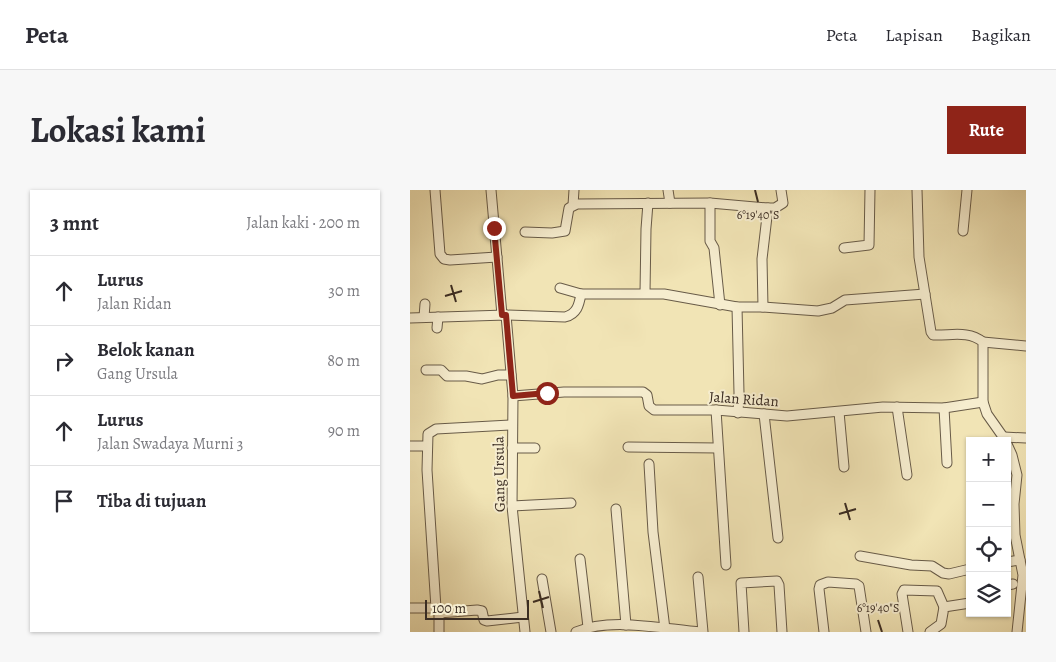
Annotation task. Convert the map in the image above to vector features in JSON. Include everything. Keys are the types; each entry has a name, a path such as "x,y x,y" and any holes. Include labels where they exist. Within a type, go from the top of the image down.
{"street":[{"path":"435,190 440,254 442,257 450,260 498,257"},
{"name":"Gang Ursula","path":"491,190 513,396 512,506 525,632"},
{"path":"525,232 552,233 565,231 568,212 573,205 574,190"},
{"path":"668,190 670,203"},
{"path":"573,205 584,203 710,203 775,208 783,203 781,190"},
{"path":"844,248 870,245 870,190"},
{"path":"917,190 920,258 929,326 933,335 967,334 974,335 983,342 1026,346"},
{"path":"963,231 967,190"},
{"path":"646,293 648,203"},
{"path":"710,203 710,241 714,248 720,305"},
{"path":"763,307 762,260 768,208"},
{"path":"560,288 581,294 646,293 737,307 818,311 832,308 845,300 924,294"},
{"path":"410,318 504,315 565,318 570,316 578,307 581,294"},
{"path":"424,318 425,304"},
{"path":"737,307 738,413"},
{"path":"437,328 438,317"},
{"path":"983,342 984,402 987,414 1003,437"},
{"path":"426,370 441,370 447,376 482,379 498,375 511,375"},
{"name":"Jalan Ridan","path":"513,396 564,392 643,392 647,395 650,406 654,410 716,410 787,416 897,407 944,408 984,402"},
{"path":"897,407 907,474"},
{"path":"944,408 947,463"},
{"path":"716,410 726,565"},
{"path":"839,412 844,467"},
{"path":"764,414 778,538"},
{"path":"439,632 427,470 428,434 436,428 512,425"},
{"path":"1011,440 1026,438"},
{"path":"410,446 427,446"},
{"path":"628,446 718,448"},
{"path":"512,448 535,448"},
{"path":"1011,456 1017,475 1014,504 1015,536 1024,575 1024,607 1017,632"},
{"path":"649,464 653,532 664,629"},
{"path":"512,506 571,503"},
{"path":"616,509 626,625"},
{"path":"860,556 911,565 932,566 943,573 949,574 966,570"},
{"path":"580,560 588,627"},
{"path":"1011,561 1020,560"},
{"path":"576,632 588,627 605,628 626,625 702,632 698,577"},
{"path":"542,579 551,632"},
{"path":"744,632 741,584 777,581 779,585 782,632"},
{"path":"824,632 819,588 820,585 828,582 856,584 859,586 866,632"},
{"path":"908,632 903,591 935,590 939,593 944,607 941,624 930,632"},
{"path":"944,607 966,604"},
{"path":"410,608 438,611 477,610 482,611 484,620 487,621 523,617"}],"route":[{"path":"494,228 502,315 506,315 509,340 513,396 547,393"}]}
